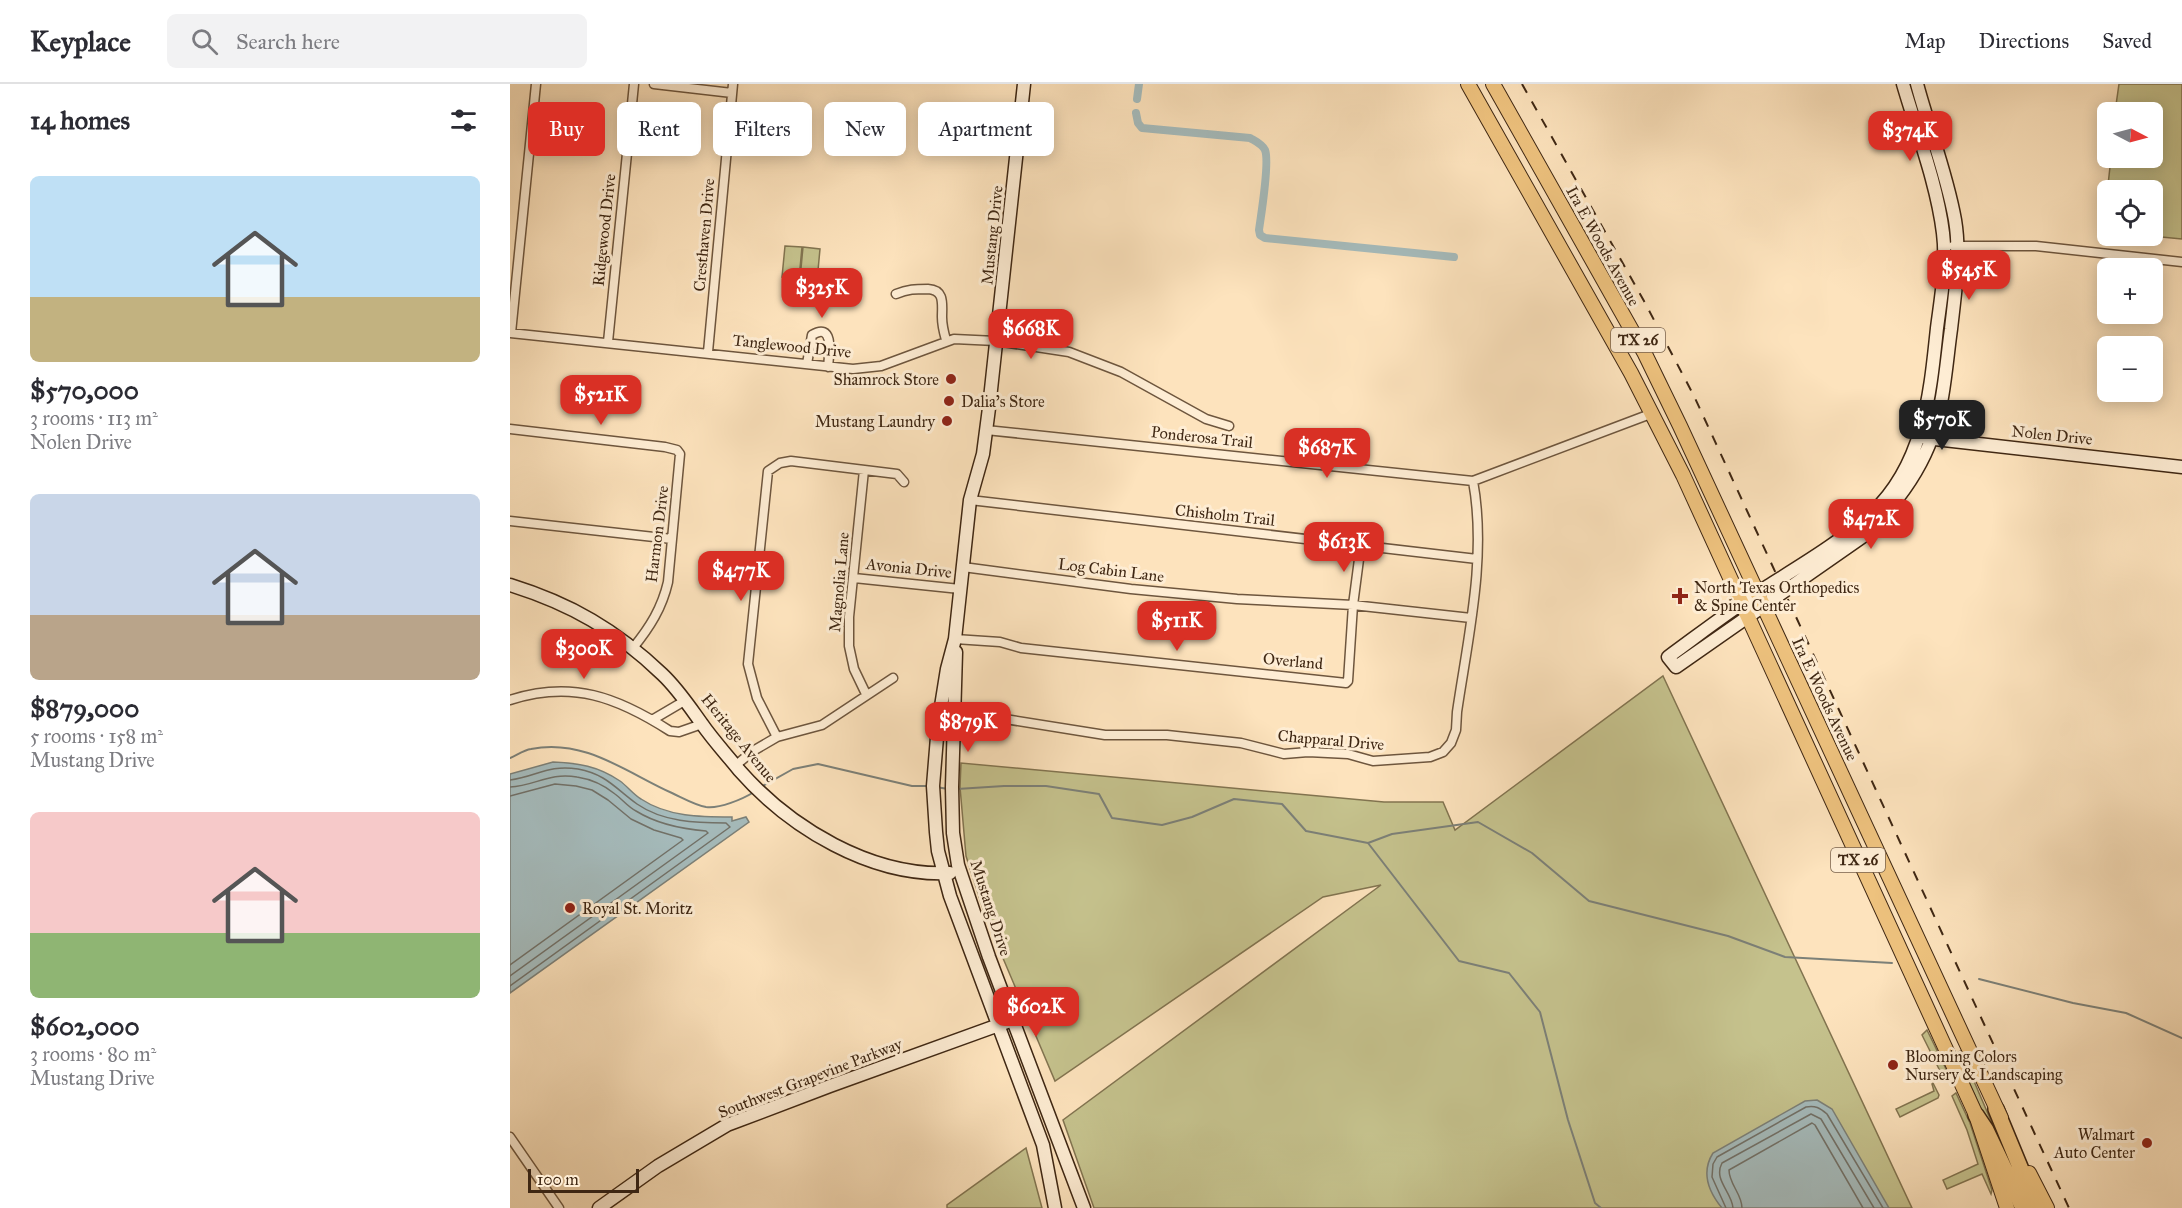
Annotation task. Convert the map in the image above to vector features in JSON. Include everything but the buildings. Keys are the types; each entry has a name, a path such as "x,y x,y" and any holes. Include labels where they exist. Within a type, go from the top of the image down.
{"highway":[{"path":"1996,1109 2037,1208"},
{"name":"TX 26","path":"1976,1115 1986,1130 2023,1208"}],"main road":[{"name":"Mustang Drive","path":"1024,84 983,454 970,500 955,639 947,669 941,709 933,786 938,851 944,874 973,959 1043,1145 1055,1208"},
{"name":"TX 26","path":"1468,84 1653,413 1976,1115"},
{"name":"Ira E Woods Avenue","path":"1493,84 1644,352 1996,1109 2047,1208"},
{"path":"1903,84 1937,203 1944,248 1944,276 1926,414 1925,438"},
{"path":"1876,517 1741,604 1672,662 1747,618 1863,537 1876,517 1912,478 1943,391 1958,246 1950,200 1917,84"},
{"path":"1911,113 1924,108"},
{"path":"1571,265 1590,255"},
{"name":"Nolen Drive","path":"1925,438 2182,466"},
{"name":"Heritage Avenue","path":"510,585 557,601 620,637 664,675 736,765 772,804 824,839 875,862 908,871 960,873"},
{"name":"Mustang Drive","path":"955,639 957,655 953,823 960,873 1084,1208"},
{"path":"1856,855 1865,851 1880,857"},
{"name":"Southwest Grapevine Parkway","path":"599,1208 658,1166 727,1125 999,1024 1014,1021"},
{"path":"1976,1115 2007,1208"}],"street":[{"path":"510,333 536,84"},
{"name":"Ridgewood Drive","path":"608,342 634,84"},
{"path":"654,84 733,89"},
{"name":"Cresthaven Drive","path":"708,352 733,89"},
{"path":"1944,248 2046,246 2182,262"},
{"path":"896,294 910,288 939,292 942,297 942,319 946,340"},
{"path":"807,364 812,336 818,332 828,337 830,345 828,367"},
{"name":"Tanglewood Drive","path":"510,333 853,369 881,366 946,340 996,341 1069,352 1121,372 1206,418 1228,426"},
{"name":"Ponderosa Trail","path":"986,430 1473,481 1653,413"},
{"name":"Harmon Drive","path":"510,429 665,447 678,452 681,458 664,600 648,629 633,648"},
{"path":"777,737 758,698 748,664 768,471 772,467 791,461 897,474 904,482"},
{"name":"Magnolia Lane","path":"864,470 849,617 849,646 854,669 866,694"},
{"name":"Chapparal Drive","path":"941,709 1105,735 1167,735 1240,742 1284,754 1308,752 1348,754 1373,761 1430,757 1443,752 1451,743 1456,730 1475,599 1476,495 1473,481"},
{"name":"Chisholm Trail","path":"970,500 1477,559"},
{"path":"510,521 672,539"},
{"name":"Overland","path":"955,639 987,640 1021,648 1346,683 1361,544"},
{"name":"Log Cabin Lane","path":"963,567 1178,594 1353,605 1471,618"},
{"name":"Avonia Drive","path":"854,578 960,589"},
{"path":"736,765 777,737 822,725 893,678"},
{"path":"510,700 544,692 589,694 613,700 670,731 679,732 702,724"},
{"path":"652,720 686,700"},
{"path":"510,1137 559,1208"}],"shaded area":[{"path":"2119,84 2182,84 2182,239 2163,237 2163,180 2109,180 2110,168 2163,168 2163,102 2116,102"},
{"path":"785,246 802,247 799,279 782,277"},
{"path":"803,247 820,249 817,281 800,279"},
{"path":"1663,676 1912,1208 1094,1208 1063,1120 1381,885 1323,897 1055,1081 986,918 966,856 960,787 961,763 1384,802 1443,802 1455,830"},
{"path":"1927,1030 1947,1071 1945,1076 1942,1075 1922,1035"},
{"path":"1961,1051 2013,1172 2001,1153 1956,1053"},
{"path":"1933,1083 1939,1095 1938,1098 1900,1117 1896,1109 1934,1091"},
{"path":"1956,1093 1970,1123 1992,1190 1991,1194 1982,1174 1947,1189 1943,1180 1978,1164 1967,1130 1952,1096"},
{"path":"1026,1148 1042,1208 947,1208 947,1205"}],"water":[{"name":"Royal St. Moritz","path":"553,762 579,764 604,772 620,781 635,795 651,805 673,813 732,817 732,821 746,817 749,822 510,993 510,774"},
{"path":"1817,1100 1832,1109 1889,1208 1722,1208 1713,1195 1708,1181 1707,1167 1713,1153 1805,1101"}],"waterway":[{"path":"1137,99 1139,84"},
{"path":"1136,113 1138,123 1142,128 1250,138 1262,146 1265,150 1266,165 1259,230 1260,235 1265,238 1454,257"},
{"path":"510,758 528,750 551,747 569,748 605,759 655,785 706,807 731,803 754,792"},
{"path":"761,787 793,769 818,764 912,786 927,786"},
{"path":"957,789 1046,786 1099,794 1112,818 1162,825 1192,817 1234,799 1282,804 1306,831 1368,843 1459,961 1509,973 1540,1012 1568,1120 1595,1203 1601,1208"},
{"path":"936,787 948,789"},
{"path":"1368,843 1392,834 1478,822 1532,853 1589,901 1728,936 1785,957 1892,963"},
{"path":"1979,979 2073,1003 2126,1013 2182,1038"}],"railway":[{"path":"1522,84 1644,301 1694,396 2069,1208"}],"place":[{"name":"Shamrock Store","path":"951,379"},
{"name":"Dalia's Store","path":"949,401"},
{"name":"Mustang Laundry","path":"947,421"},
{"name":"North Texas Orthopedics & Spine Center","path":"1680,596"},
{"name":"Royal St. Moritz","path":"570,908"},
{"name":"Blooming Colors Nursery & Landscaping","path":"1893,1065"},
{"name":"Walmart Auto Center","path":"2147,1143"}]}
